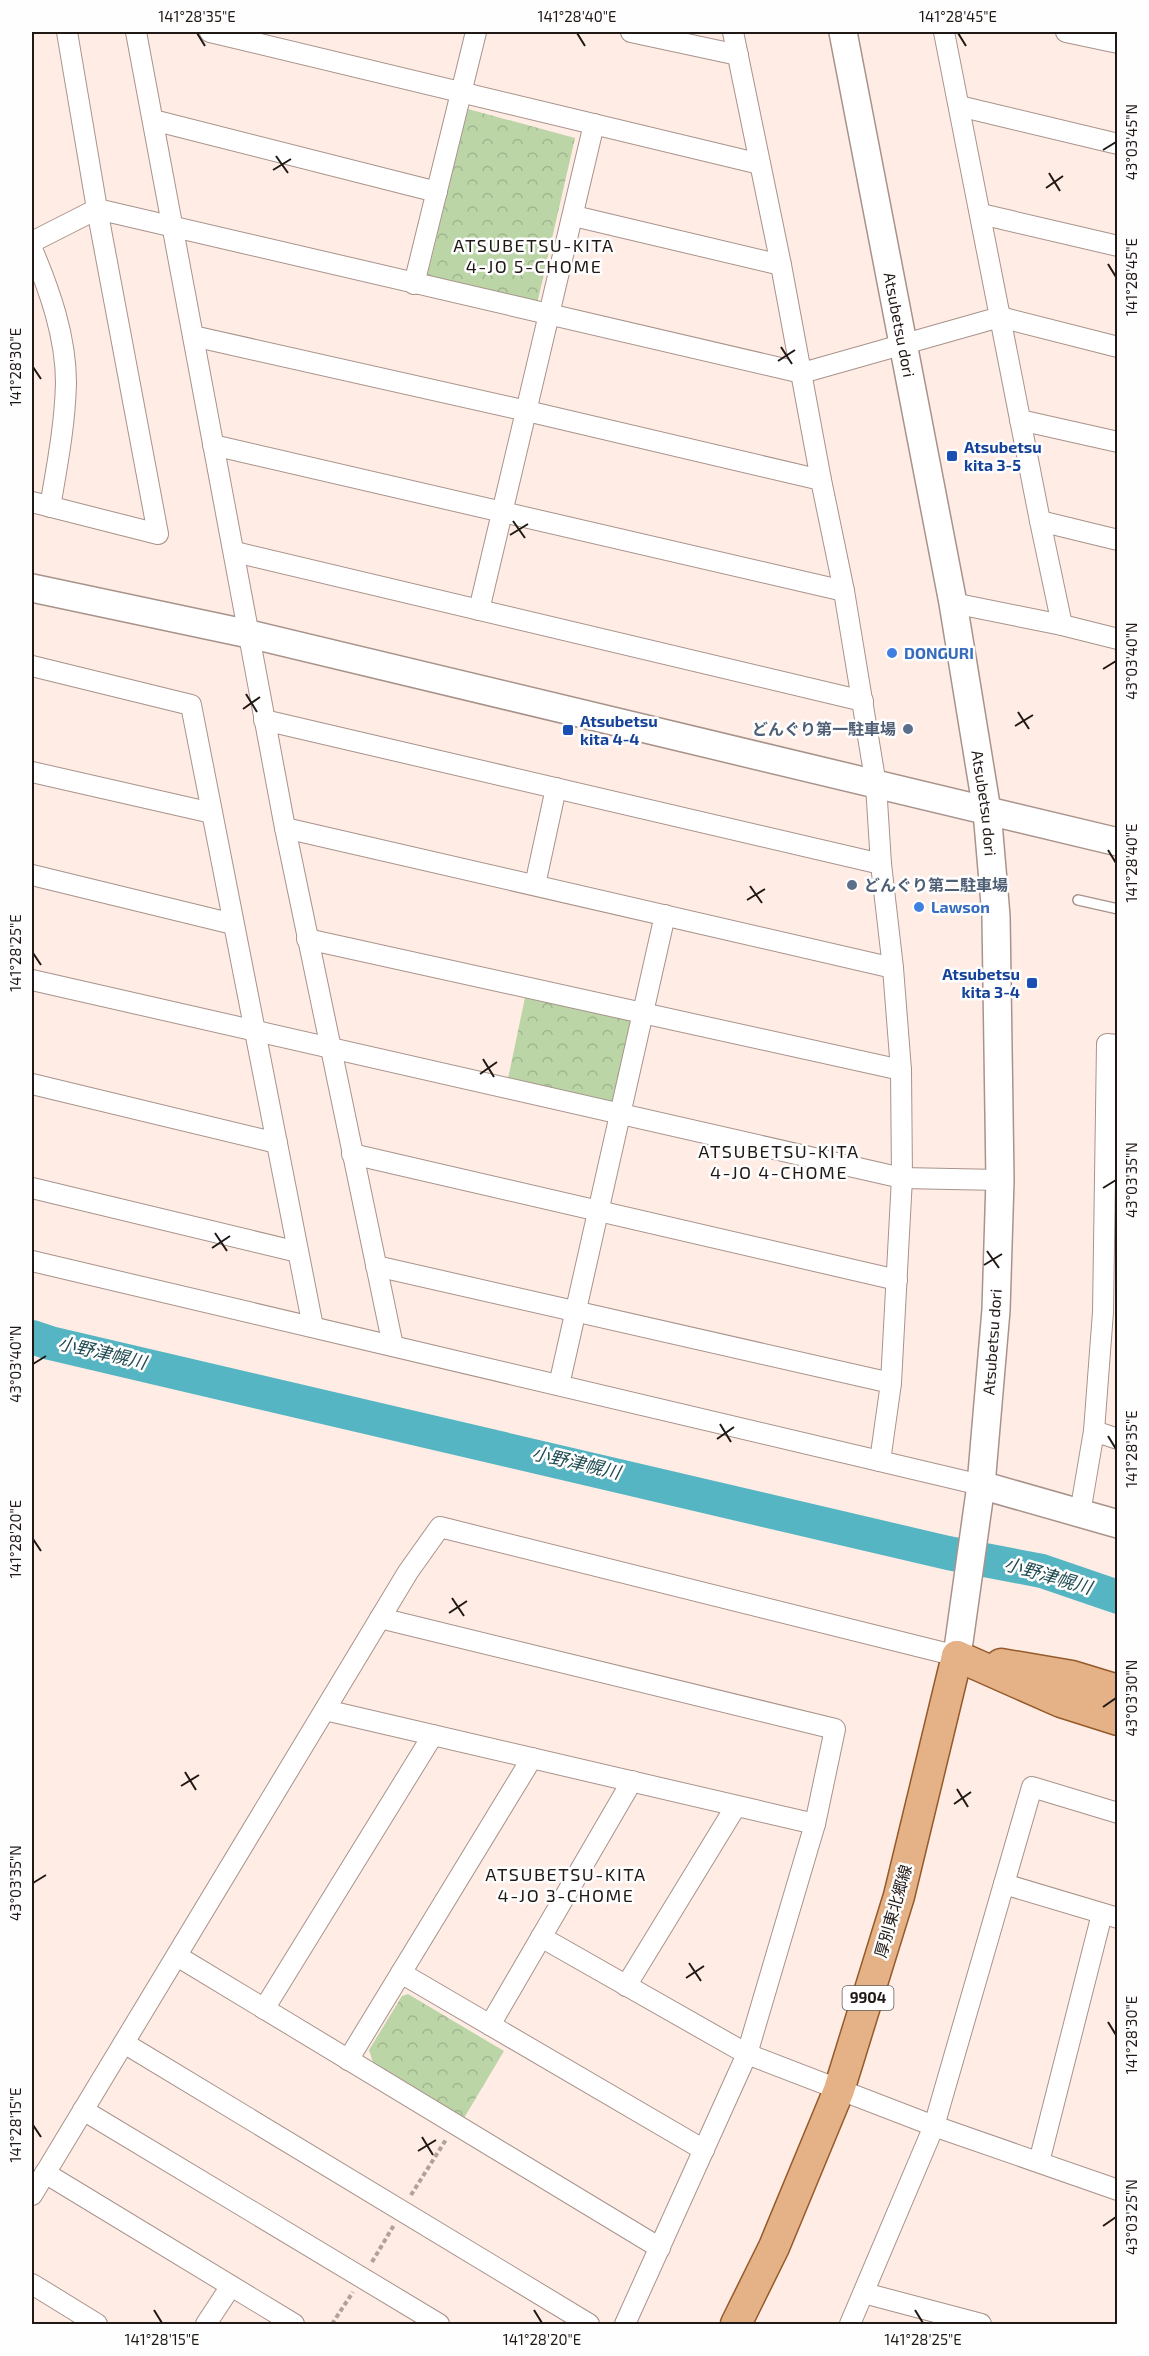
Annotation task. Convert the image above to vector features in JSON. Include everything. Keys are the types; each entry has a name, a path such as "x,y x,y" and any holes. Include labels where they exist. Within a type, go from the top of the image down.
{"main road":[{"name":"Atsubetsu dori","path":"843,32 905,344 953,603 987,811 996,916 1000,1180 996,1310 981,1485 957,1656"},
{"path":"32,588 249,634 1118,842"},
{"path":"981,1485 1118,1524"},
{"path":"957,1656 1072,1676 1118,1690"},
{"path":"957,1656 1061,1702 1118,1720"},
{"name":"厚別東北郷線","path":"736,2325 774,2247 839,2090 899,1896 957,1656"}],"street":[{"path":"32,249 52,301 61,338 66,381 63,435 40,505 158,534 97,209 67,32"},
{"path":"136,32 285,828 393,1346"},
{"path":"210,32 760,164"},
{"path":"414,284 476,32"},
{"path":"631,32 738,55"},
{"path":"733,32 844,591 876,785 881,864 893,968 901,1070 902,1178 891,1383 880,1461"},
{"path":"944,32 1062,625"},
{"path":"1066,32 1118,43"},
{"path":"959,106 1118,144"},
{"path":"153,120 436,192"},
{"path":"479,610 594,124"},
{"path":"32,242 97,209 802,373 1000,317 1118,347"},
{"path":"981,213 1118,246"},
{"path":"574,216 781,266"},
{"path":"194,336 821,480"},
{"path":"1020,420 1118,442"},
{"path":"213,445 844,591"},
{"path":"1040,521 1118,540"},
{"path":"235,552 863,701"},
{"path":"953,603 1118,639"},
{"path":"32,666 191,705 312,1327"},
{"path":"264,720 881,864"},
{"path":"32,772 212,813"},
{"path":"535,885 556,788"},
{"path":"285,828 893,968"},
{"path":"32,875 233,924"},
{"path":"559,1385 665,915"},
{"path":"307,939 901,1070"},
{"path":"32,980 902,1178 1000,1180"},
{"path":"1080,1513 1110,1314 1111,1202 1107,1044 1118,1045"},
{"path":"32,1084 277,1143"},
{"path":"352,1154 897,1280"},
{"path":"32,1188 298,1252"},
{"path":"32,1261 981,1485"},
{"path":"376,1266 891,1383"},
{"path":"1094,1431 1118,1439"},
{"path":"32,2195 408,1572 440,1527 957,1656"},
{"path":"380,1618 835,1729 815,1824 747,2054 625,2325"},
{"path":"325,1710 815,1824"},
{"path":"264,2009 433,1735"},
{"path":"348,2060 532,1758"},
{"path":"490,2025 632,1781"},
{"path":"850,2325 934,2126 1032,1787 1118,1813"},
{"path":"626,1986 736,1806"},
{"path":"1004,1884 1110,1916 1039,2162"},
{"path":"541,1937 747,2054 934,2126 1118,2190"},
{"path":"177,1956 660,2248"},
{"path":"401,1973 704,2150"},
{"path":"124,2043 589,2325"},
{"path":"83,2110 439,2325"},
{"path":"45,2173 294,2325"},
{"path":"32,2284 97,2325"},
{"path":"206,2325 231,2286"},
{"path":"864,2293 981,2325"}],"lane":[{"path":"1078,900 1118,909"}],"green space":[{"path":"468,109 575,138 537,304 427,277"},
{"path":"527,988 643,1013 620,1114 506,1088"},
{"path":"408,1994 504,2051 464,2118 373,2062 369,2050 402,1996"}],"waterway":[{"name":"小野津幌川","path":"32,1337 948,1553 1042,1571 1118,1597"}],"place":[{"name":"Atsubetsu kita 3-5","path":"952,456"},
{"name":"DONGURI","path":"892,653"},
{"name":"どんぐり第一駐車場","path":"908,729"},
{"name":"Atsubetsu kita 4-4","path":"568,730"},
{"name":"どんぐり第二駐車場","path":"852,885"},
{"name":"Lawson","path":"919,907"},
{"name":"Atsubetsu kita 3-4","path":"1032,983"}],"district":[{"name":"ATSUBETSU-KITA 4-JO 5-CHOME","path":"534,256"},
{"name":"ATSUBETSU-KITA 4-JO 4-CHOME","path":"779,1162"},
{"name":"ATSUBETSU-KITA 4-JO 3-CHOME","path":"566,1885"}]}
